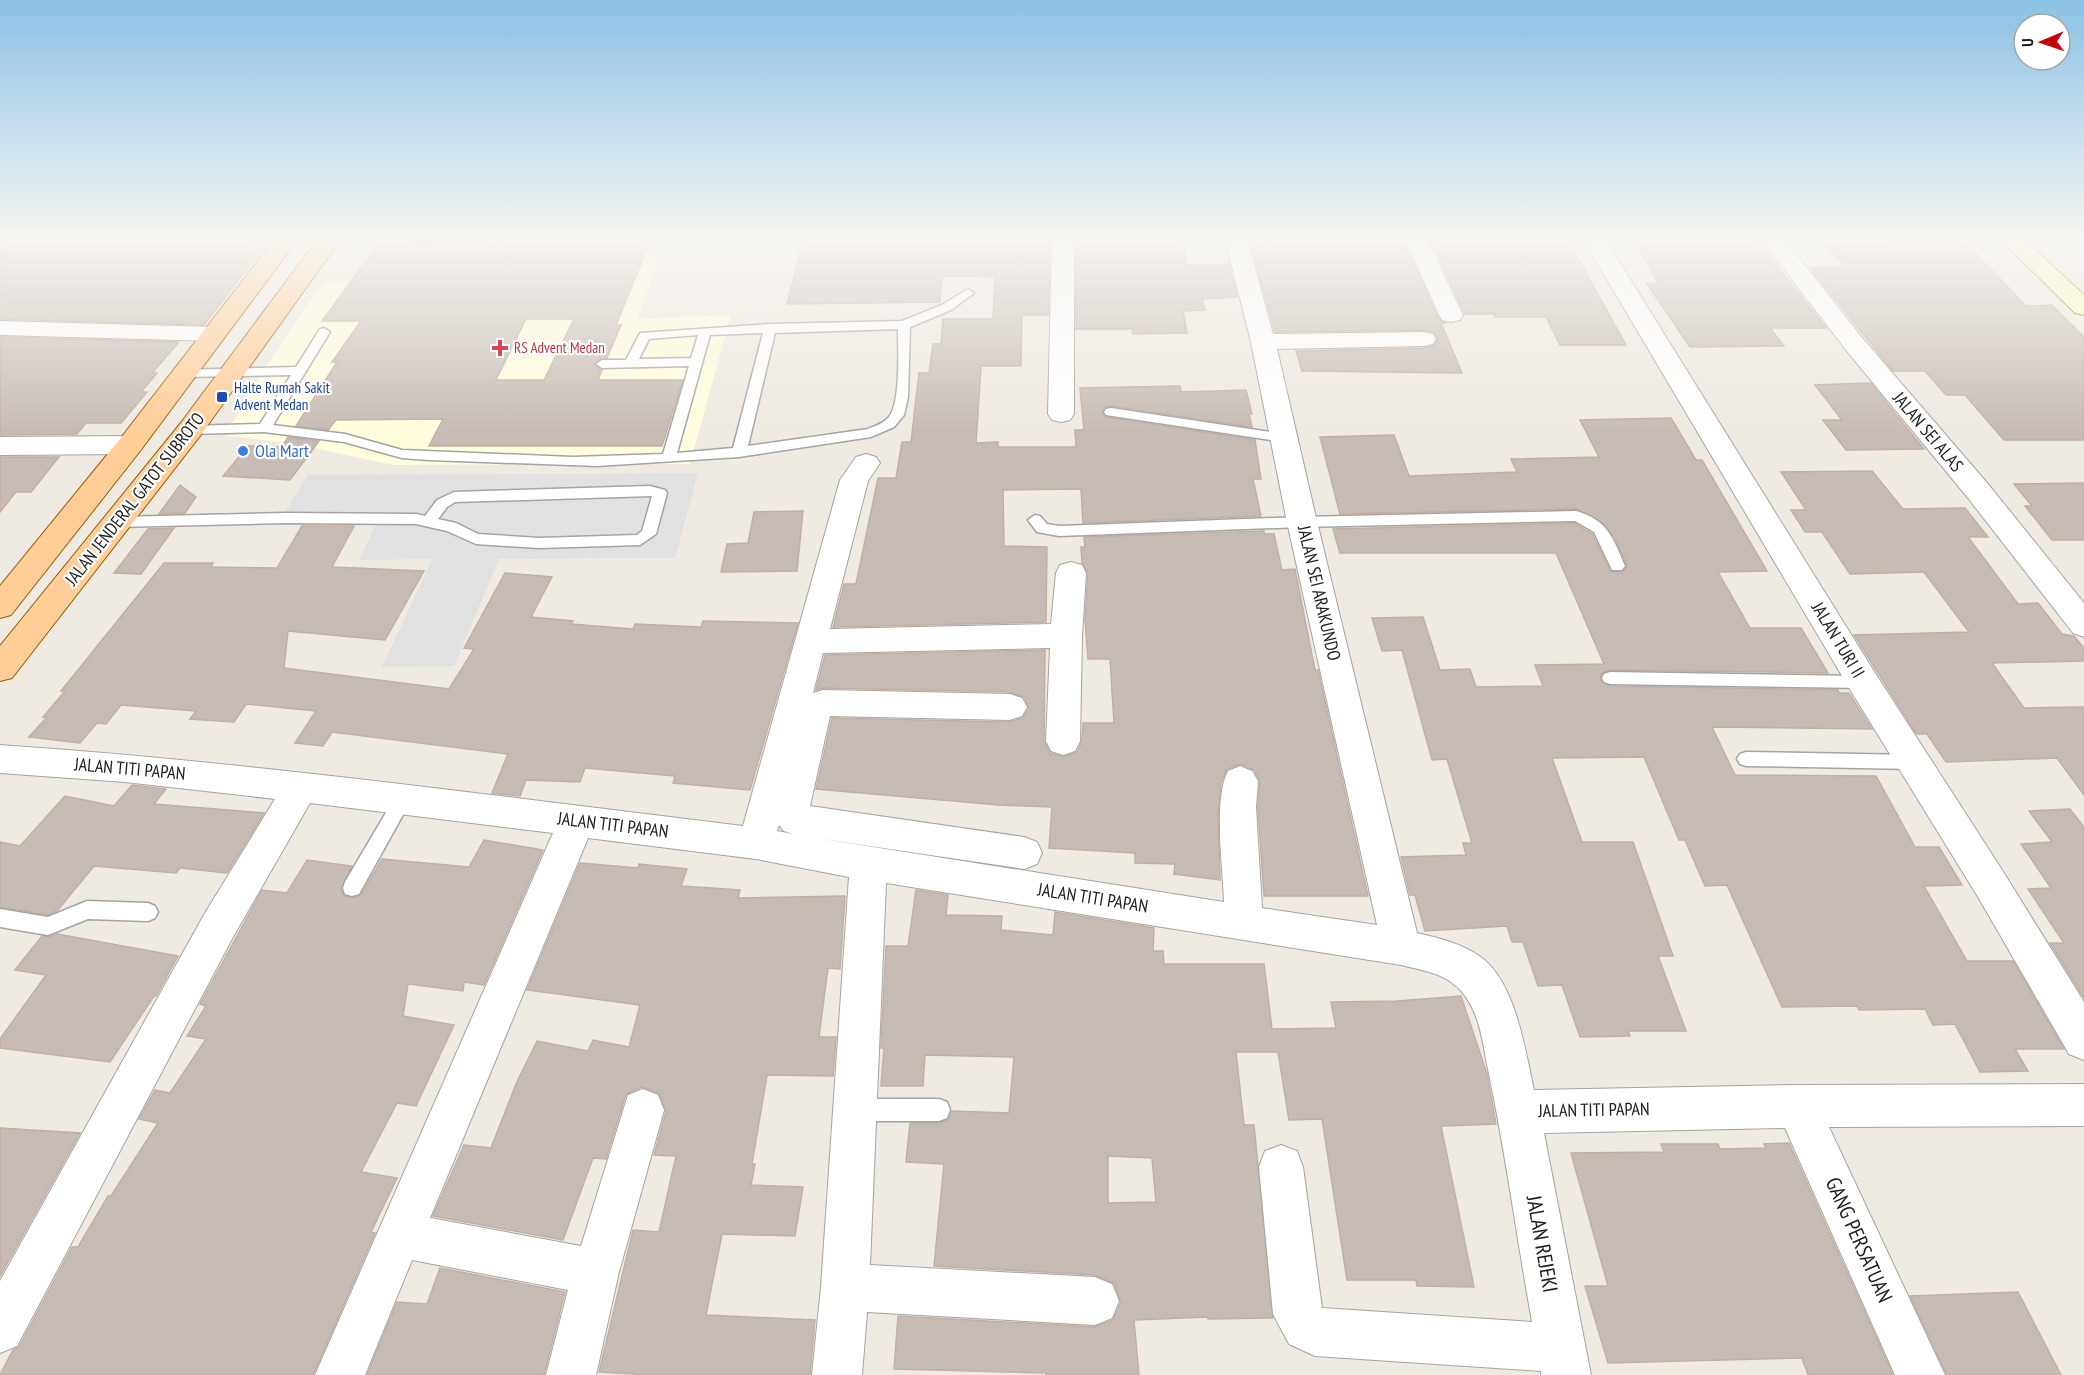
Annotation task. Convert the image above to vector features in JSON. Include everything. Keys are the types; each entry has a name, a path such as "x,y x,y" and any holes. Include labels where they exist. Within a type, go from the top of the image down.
{"main road":[{"name":"JALAN JENDERAL GATOT SUBROTO","path":"0,607 8,586 136,436 237,303"},
{"name":"JALAN JENDERAL GATOT SUBROTO","path":"0,669 190,430 282,303"}],"street":[{"path":"1061,414 1063,303"},
{"name":"JALAN SEI ARAKUNDO","path":"1253,303 1401,946"},
{"path":"1446,303 1451,315"},
{"name":"JALAN TURI II","path":"1633,303 2084,1040"},
{"name":"JALAN SEI ALAS","path":"1822,303 1978,491 2084,625"},
{"path":"0,328 213,334"},
{"path":"1263,342 1424,339"},
{"path":"58,429 136,436"},
{"path":"0,446 136,436"},
{"path":"756,843 854,480 866,463"},
{"path":"1063,741 1066,636 1071,573"},
{"path":"811,641 1066,636"},
{"path":"1010,707 826,703 817,707 796,779 791,813 793,818 882,855 1024,853"},
{"name":"JALAN TITI PAPAN","path":"0,759 125,768 301,787 756,843 882,855 1401,946 1451,960 1464,967 1478,980 1488,996 1497,1021 1518,1112 1797,1106 2084,1105"},
{"path":"1240,781 1238,807 1244,920"},
{"path":"0,1329 219,925 301,787"},
{"path":"340,1375 577,820"},
{"path":"837,1375 856,1110 882,855"},
{"name":"GANG PERSATUAN","path":"1797,1106 1920,1375"},
{"path":"571,1375 596,1272 643,1110"},
{"name":"JALAN REJEKI","path":"1518,1112 1563,1361"},
{"path":"1281,1167 1297,1314 1306,1328 1315,1332 1563,1361"},
{"path":"399,1235 596,1272"},
{"path":"845,1287 1095,1301"}],"lane":[{"path":"631,363 644,336 770,328 904,325 954,303"},
{"path":"190,430 264,428 345,438 402,454 429,456 597,461 739,453 871,433 889,425 897,415 900,402 904,325"},
{"path":"739,453 770,328"},
{"path":"669,458 705,331"},
{"path":"264,428 324,332"},
{"path":"602,364 697,362"},
{"path":"183,373 300,371"},
{"path":"1112,412 1283,438"},
{"path":"117,522 286,518 407,519 451,527 476,539 539,543 640,540 649,534 660,493 650,491 454,497 445,499 439,504 429,522"},
{"path":"1035,520 1044,530 1059,531 1302,522 1576,516 1590,520 1599,527 1617,566"},
{"path":"1610,678 1863,682"},
{"path":"1746,759 1914,762"},
{"path":"352,888 403,799"},
{"path":"0,918 48,926 87,910 148,912"},
{"path":"856,1110 939,1110"}],"shaded area":[{"name":"RS Advent Medan","path":"309,303 643,303 638,319 731,315 690,464 393,465 290,443 225,436 261,374"},
{"path":"698,473 675,558 499,559 454,666 382,667 432,559 359,560 377,523 278,524 308,475"}],"building":[{"path":"0,303 221,303 204,325 0,319"},
{"path":"335,303 625,303 616,325 621,325 607,358 601,358 594,365 602,370 598,380 683,380 662,446 429,446 443,419 336,420 328,430 296,426 337,362 332,362 361,321 322,321","holes":["526,319 574,319 544,380 496,380"]},
{"path":"787,303 851,303 787,304"},
{"path":"994,303 1048,303 1048,315 1022,315 1021,366 981,366 976,443 998,442 998,447 1076,447 1075,430 1084,430 1080,388 1180,386 1181,392 1246,390 1252,414 1249,414 1252,427 1111,406 1104,408 1102,413 1106,417 1255,440 1261,479 1253,479 1261,516 1083,523 1081,489 1003,490 1004,546 1047,547 1046,622 833,627 844,584 856,584 878,478 896,478 902,442 911,442 919,373 929,373 933,344 941,344 943,319 993,319"},
{"path":"1076,303 1203,303 1205,310 1183,311 1187,333 1133,334 1132,329 1076,329"},
{"path":"1267,303 1431,303 1437,316 1445,323 1441,323 1462,373 1302,371 1296,351 1424,348 1435,345 1438,338 1433,332 1424,330 1275,332"},
{"path":"1460,303 1603,303 1626,345 1560,345 1546,317 1495,317 1494,314 1465,314"},
{"path":"1660,303 1806,303 1826,328 1770,328 1784,346 1690,347"},
{"path":"1838,303 2052,305 2084,337 2084,440 2004,440 1965,395 1946,395 1925,371 1893,371"},
{"path":"0,337 179,342 152,373 157,373 141,392 147,392 121,423 86,423 77,434 0,435"},
{"path":"1871,383 1924,449 1846,450 1823,420 1842,420 1815,385"},
{"path":"1671,418 1696,460 1702,460 1767,571 1718,572 1750,628 1801,628 1828,673 1610,670 1602,673 1600,677 1602,683 1610,686 1838,690 1839,693 1849,693 1872,729 1712,727 1735,775 1876,776 1915,847 1939,847 1962,885 1924,886 1967,961 2013,961 2064,1049 2015,1049 2028,1071 1980,1072 1955,1024 1933,1025 1925,1009 1859,1010 1857,1006 1782,1007 1727,885 1705,886 1685,840 1679,840 1644,757 1552,758 1582,842 1633,842 1673,956 1658,956 1686,1031 1628,1031 1630,1036 1580,1037 1562,985 1538,986 1523,942 1512,942 1507,926 1425,931 1415,895 1410,895 1401,857 1466,855 1463,843 1472,843 1447,759 1432,760 1402,650 1382,651 1372,618 1423,617 1440,670 1470,669 1476,687 1543,686 1535,665 1604,664 1556,553 1340,553 1333,529 1574,523 1592,534 1610,571 1622,572 1627,565 1615,538 1604,524 1577,509 1340,514 1320,437 1394,435 1409,476 1517,472 1511,459 1599,457 1580,420"},
{"path":"288,437 319,441 290,480 223,476 248,446 282,447"},
{"path":"0,457 59,457 31,492 16,492 0,512"},
{"path":"1872,471 1903,509 1965,508 1988,537 1968,537 2018,604 2038,603 2062,634 2074,636 2084,648 2084,661 1992,663 2024,708 2084,707 2084,795 2057,758 1946,762 1927,734 1917,734 1914,730 1854,635 1969,632 1924,572 1850,574 1822,532 1805,532 1791,510 1806,510 1781,472"},
{"path":"2084,483 2084,540 2052,540 2025,506 2032,506 2014,484"},
{"path":"180,485 196,497 185,513 159,514"},
{"path":"803,511 797,571 721,572 727,544 748,543 754,512"},
{"path":"302,526 354,526 332,567 424,571 385,640 288,631 284,668 449,689 474,649 464,648 505,573 552,577 531,617 573,621 571,624 633,629 635,624 701,627 703,621 798,623 750,790 673,783 675,776 585,768 580,782 526,780 520,796 492,793 508,754 332,732 323,746 295,743 316,711 246,704 234,722 190,719 196,711 121,705 106,724 97,723 80,743 29,737 47,717 43,717 65,691 61,691 164,563 213,563 211,567 277,568"},
{"path":"174,528 141,574 114,573 148,529"},
{"path":"1264,531 1264,534 1274,534 1282,570 1295,569 1315,670 1318,670 1368,896 1264,896 1258,807 1260,781 1254,770 1241,764 1227,769 1221,783 1218,816 1220,880 1174,874 1175,864 1135,863 1135,853 1049,848 1052,807 999,805 816,789 832,718 1010,722 1023,718 1029,708 1024,697 1010,692 823,688 816,690 825,655 1045,650 1044,741 1050,753 1064,757 1077,752 1082,741 1083,723 1114,723 1110,659 1088,659 1085,619 1088,573 1082,563 1081,547 1085,547 1084,537"},
{"path":"132,785 166,789 154,804 264,813 227,873 180,868 176,873 94,866 58,910 48,915 0,907 0,842 20,846 65,796 114,806"},
{"path":"2070,809 2084,827 2084,998 2050,943 2064,943 2028,889 2051,888 2021,844 2052,842 2029,811"},
{"path":"484,840 543,850 484,985 464,982 463,991 408,984 403,1016 454,1025 416,1106 397,1103 361,1172 397,1178 371,1232 375,1233 313,1375 0,1375 13,1350 19,1347 72,1247 78,1247 108,1196 111,1196 158,1123 139,1119 155,1090 170,1093 206,1039 187,1036 206,1006 200,1004 262,890 287,893 307,860 352,866 341,889 344,896 353,898 361,895 382,859 469,867"},
{"path":"580,863 638,868 639,864 687,869 681,886 740,890 738,898 845,896 840,969 828,968 819,1037 836,1037 833,1076 767,1075 752,1164 755,1164 751,1185 803,1187 795,1236 722,1234 706,1315 815,1320 810,1375 650,1375 599,1372 633,1230 659,1232 676,1156 654,1155 666,1111 659,1093 642,1087 626,1094 606,1159 593,1158 563,1240 433,1216 464,1145 491,1148 516,1084 537,1041 588,1051 593,1040 629,1047 640,1005 527,990"},
{"path":"916,890 948,895 946,915 1002,916 1001,930 1053,935 1055,912 1154,928 1153,951 1163,951 1164,964 1264,964 1272,1029 1336,1028 1331,1002 1397,1001 1461,996 1487,1074 1496,1124 1441,1126 1474,1287 1417,1286 1416,1280 1347,1280 1322,1119 1289,1120 1278,1052 1236,1052 1244,1125 1254,1125 1273,1318 1208,1319 1208,1317 1134,1320 1139,1375 1046,1375 1046,1373 894,1369 898,1316 1095,1327 1113,1320 1121,1302 1114,1283 1095,1275 934,1266 944,1164 906,1162 910,1123 940,1123 948,1120 952,1111 1009,1113 1014,1057 925,1055 923,1086 881,1086 886,946 908,946","holes":["1108,1156 1152,1158 1156,1202 1108,1203"]},
{"path":"57,934 178,956 156,996 110,1062 0,1048 0,1039 46,975 15,970 42,936 49,937"},
{"path":"0,1128 80,1133 0,1276"},
{"path":"1789,1143 1893,1375 1808,1375 1802,1358 1608,1363 1585,1286 1608,1286 1571,1153 1664,1152 1661,1144 1718,1144 1720,1149 1766,1148 1764,1144"},
{"path":"440,1268 565,1292 544,1375 367,1375 397,1302 427,1304"},
{"path":"2018,1292 2061,1375 1947,1375 1910,1296"}],"place":[{"name":"RS Advent Medan","path":"500,348"},
{"name":"Halte Rumah Sakit Advent Medan","path":"222,397"},
{"name":"Ola Mart","path":"243,451"}]}
